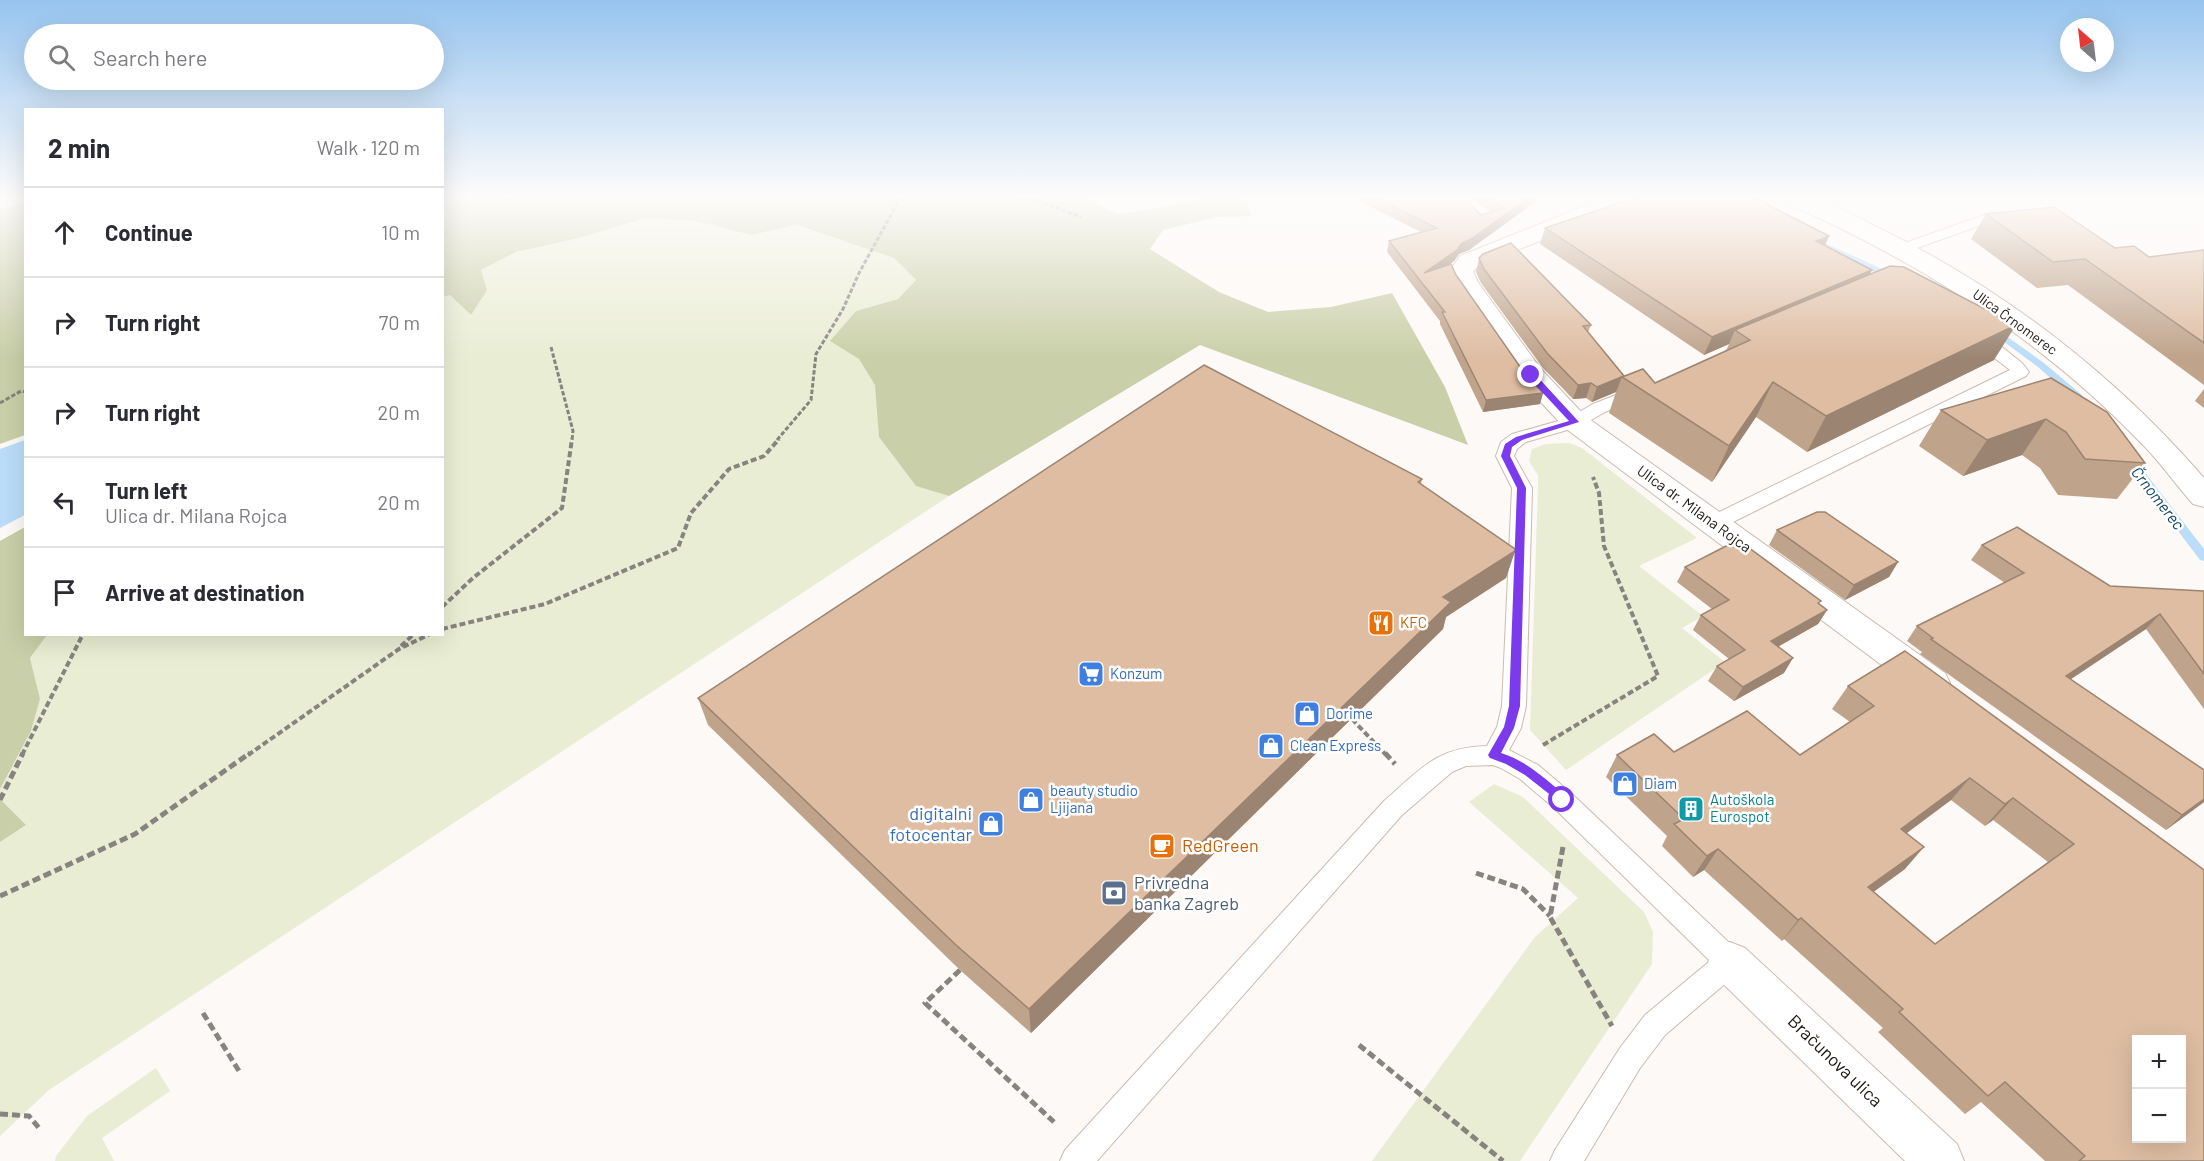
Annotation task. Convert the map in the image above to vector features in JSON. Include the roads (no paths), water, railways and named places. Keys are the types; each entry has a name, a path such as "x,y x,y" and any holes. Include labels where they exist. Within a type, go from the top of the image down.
{"street":[{"name":"Ulica dr. Milana Rojca","path":"1496,250 1469,261 1461,272 1467,285 1531,375 1575,422 1954,699"},
{"name":"Ulica Črnomerec","path":"1903,250 1951,287 2003,311 2092,381 2155,440 2204,497"},
{"name":"Bračunova ulica","path":"1730,962 1940,1161"}],"lane":[{"path":"1714,523 2020,372 1983,338 1963,328"},
{"path":"1494,755 1509,728 1514,706 1522,488 1505,456 1508,446 1519,438 1575,422 1599,408 1653,385"},
{"path":"1076,1161 1394,808 1443,765 1464,756 1494,755 1529,772 1562,800 1730,962 1655,1025 1630,1058 1566,1161"}],"water":[{"path":"24,440 24,516 0,528 0,449"}],"waterway":[{"name":"Črnomerec","path":"1834,250 1892,277"},
{"name":"Črnomerec","path":"1995,331 2041,365 2078,397"},
{"name":"Črnomerec","path":"2129,459 2204,557"}],"place":[{"name":"KFC","path":"1381,623"},
{"name":"Konzum","path":"1091,674"},
{"name":"Dorime","path":"1307,714"},
{"name":"Clean Express","path":"1271,746"},
{"name":"Diam","path":"1625,784"},
{"name":"beauty studio Ljijana","path":"1031,800"},
{"name":"Autoškola Eurospot","path":"1691,809"},
{"name":"digitalni fotocentar","path":"991,824"},
{"name":"RedGreen","path":"1162,846"},
{"name":"Privredna banka Zagreb","path":"1114,893"}]}
